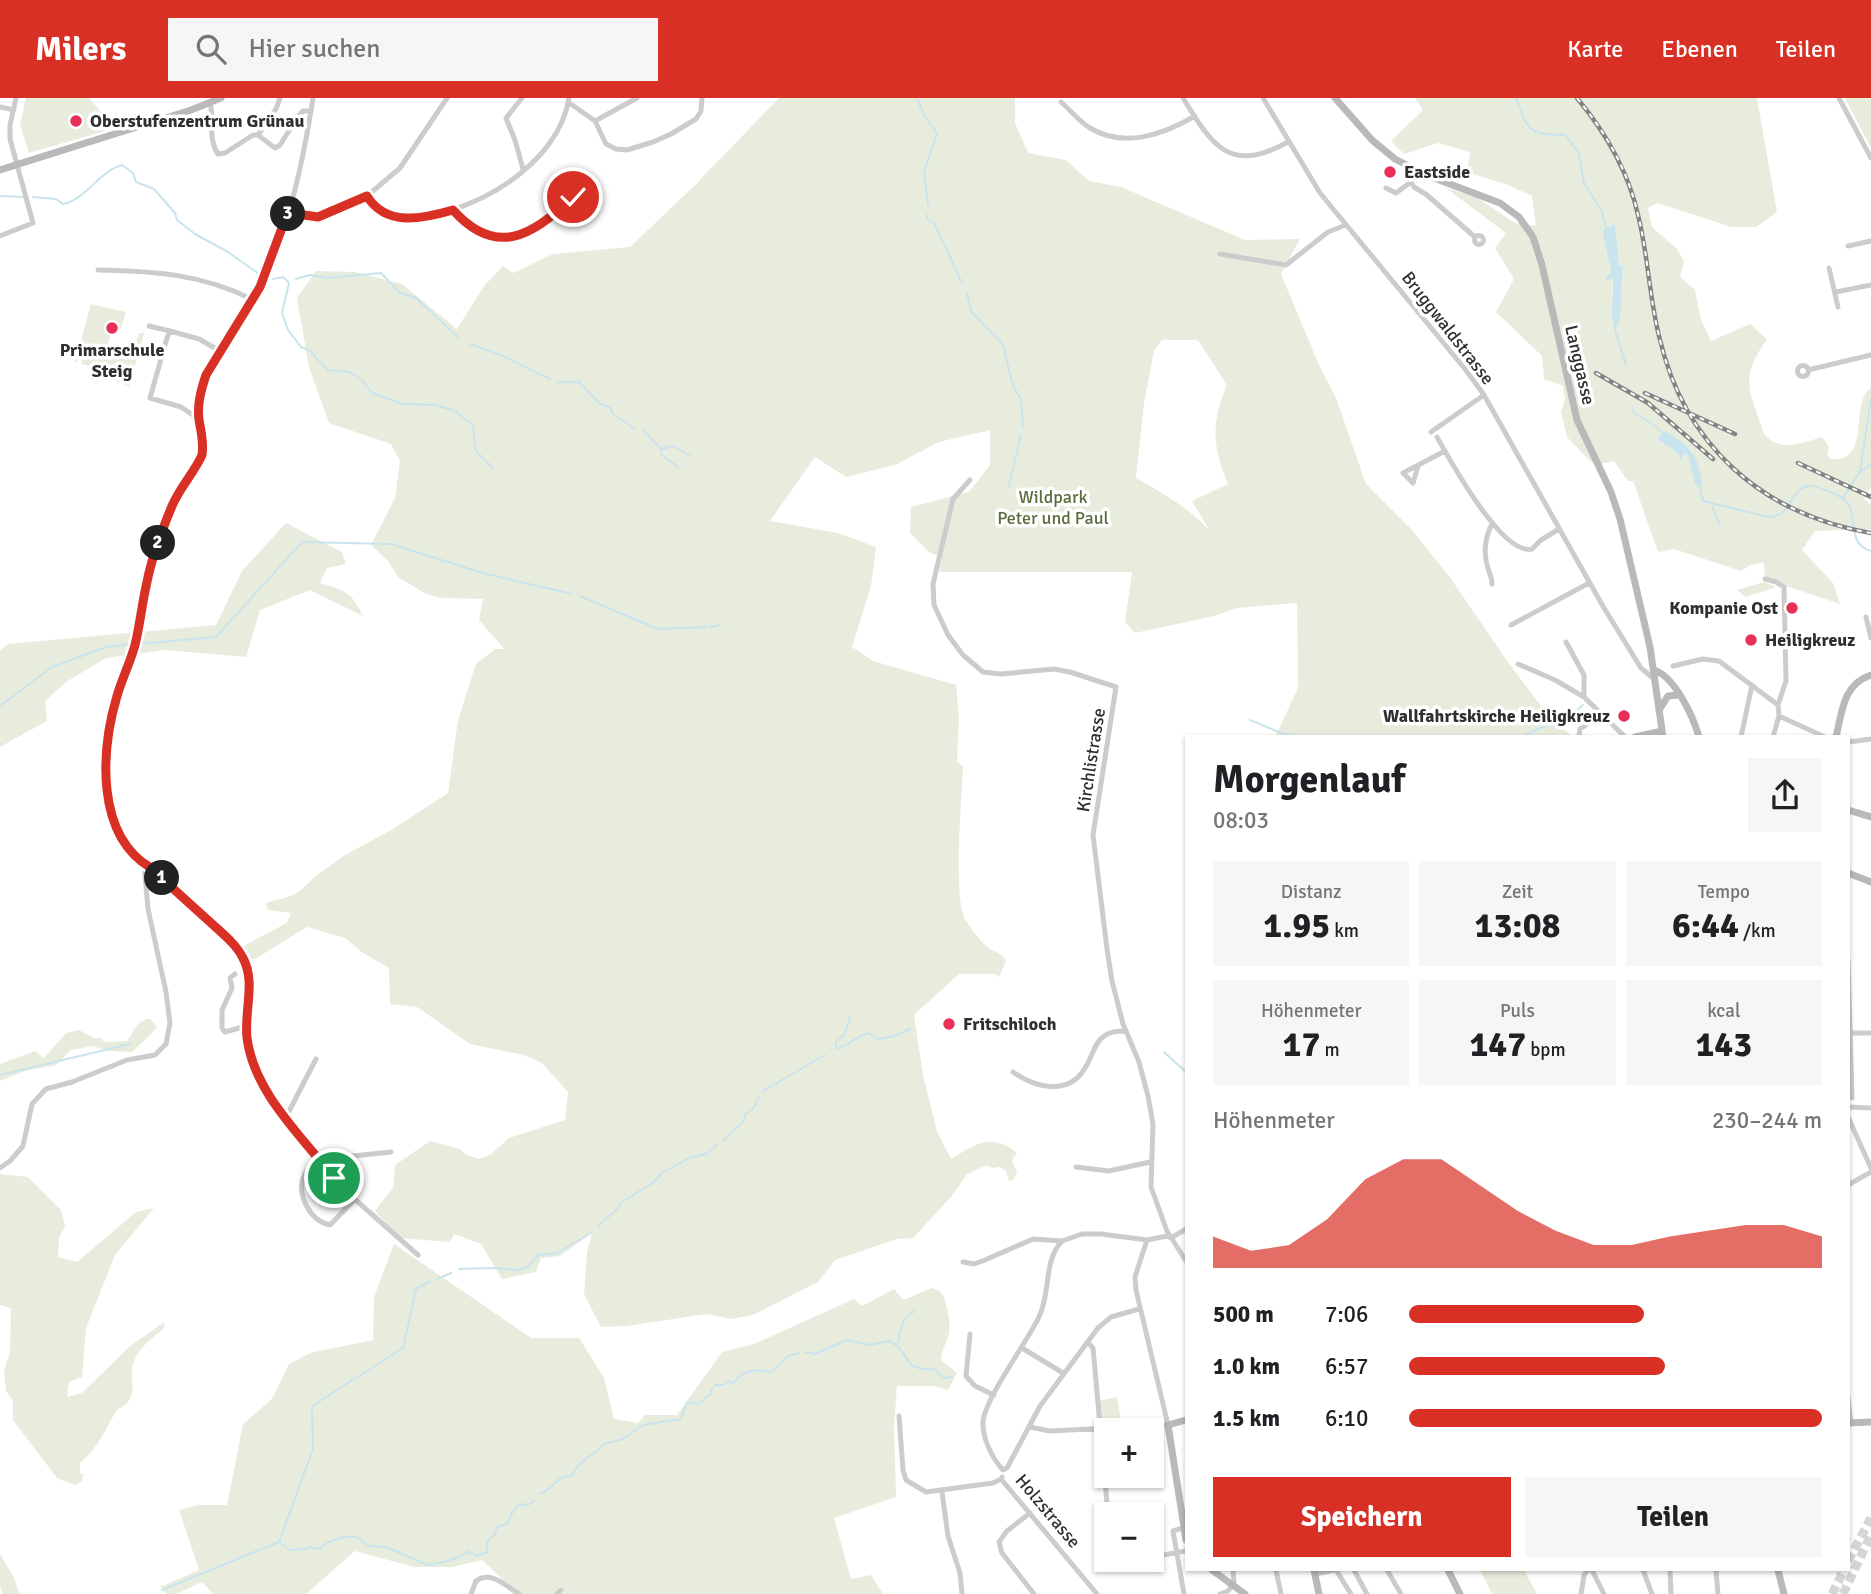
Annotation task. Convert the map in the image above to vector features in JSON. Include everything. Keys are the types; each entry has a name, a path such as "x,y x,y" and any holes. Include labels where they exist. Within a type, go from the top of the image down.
{"main road":[{"path":"0,170 221,98"},
{"name":"Langgasse","path":"1335,98 1378,145 1395,159 1416,171 1500,203 1519,217 1533,237 1542,265 1570,394 1582,433 1620,519 1654,670 1663,734"},
{"path":"1654,670 1663,674 1677,693 1698,735"},
{"path":"1837,735 1850,689 1856,681 1871,675"},
{"path":"1654,679 1662,681 1677,693"},
{"path":"1659,710 1668,696 1677,693"},
{"path":"1850,811 1871,817"},
{"path":"1850,874 1871,882"},
{"path":"1185,1420 1168,1425 1185,1521"},
{"path":"1850,1423 1871,1422"},
{"path":"1213,1571 1245,1594"},
{"path":"1448,1571 1460,1594"},
{"path":"1778,1571 1784,1594"},
{"path":"1315,1572 1320,1594"}],"street":[{"path":"0,236 33,223 10,134 16,98"},
{"path":"258,135 276,109 280,98"},
{"path":"313,98 289,209 265,275 253,300 206,375 199,402 202,455 173,502 154,556 146,584 135,647 117,695 111,723 106,779 109,810 120,835 144,864 228,939 243,958 249,978 246,1026 250,1055 257,1074 286,1117 354,1200 418,1255"},
{"path":"437,98 443,105"},
{"path":"289,209 318,217 367,196 400,167 447,98"},
{"path":"522,98 506,118 516,140 523,170"},
{"path":"595,121 637,98"},
{"path":"367,196 379,212 389,217 421,217 453,210 491,194 523,170 554,135 568,100 595,121 606,144 627,150 653,142 696,119 701,111 702,98"},
{"path":"1183,98 1212,140 1235,156 1258,156 1288,142"},
{"name":"Bruggwaldstrasse","path":"1263,98 1320,193 1484,395 1589,583 1646,674 1654,679"},
{"path":"1839,98 1871,158"},
{"path":"1061,102 1091,128 1122,137 1152,136 1175,128 1195,116"},
{"path":"210,103 211,138 218,154 225,153 253,135 258,135 275,148 280,145 299,115 303,111 311,111"},
{"path":"0,107 14,110"},
{"path":"1386,188 1396,193 1411,182 1416,171"},
{"path":"453,210 477,232 509,238 549,219 591,176"},
{"path":"1411,182 1475,237"},
{"path":"1220,254 1286,265 1328,232 1346,225"},
{"path":"1848,246 1871,241"},
{"path":"1829,268 1838,307"},
{"path":"98,270 166,273 191,277 253,300"},
{"path":"1836,292 1871,285"},
{"path":"149,326 200,339 220,351"},
{"path":"170,331 150,398 188,411 199,419"},
{"path":"1808,370 1871,355"},
{"path":"1431,432 1484,395"},
{"path":"188,411 199,402"},
{"path":"1437,437 1483,513 1517,546 1525,550 1532,549 1559,529"},
{"path":"1418,466 1445,451"},
{"name":"Kirchlistrasse","path":"970,480 953,499 933,584 934,605 948,635 963,655 983,672 1001,674 1054,670 1070,672 1116,687 1093,835 1112,981 1126,1031 1139,1062 1153,1124 1150,1161 1153,1196 1171,1238 1185,1259"},
{"path":"1492,524 1485,549 1492,584"},
{"path":"1765,579 1784,587 1787,670 1774,735"},
{"path":"1511,625 1589,583"},
{"path":"1866,617 1871,638"},
{"path":"1566,642 1584,675 1584,697"},
{"path":"1673,666 1703,659 1715,660 1723,663 1778,705"},
{"name":"Bruggwaldstrasse","path":"1637,660 1654,670"},
{"path":"1518,664 1555,680 1584,697 1623,735"},
{"path":"1741,735 1752,685"},
{"path":"1579,735 1580,729 1601,715"},
{"path":"1779,716 1821,735"},
{"path":"1850,742 1871,739"},
{"path":"0,1168 23,1146 32,1104 46,1089 72,1082 120,1062 155,1055 166,1044 170,1023 148,909 144,864"},
{"path":"234,974 230,978 232,988 222,1010 222,1028 225,1032 246,1026"},
{"path":"1013,1072 1046,1087 1066,1084 1081,1074 1102,1038 1110,1033 1126,1031"},
{"path":"1850,1033 1871,1033"},
{"path":"1850,1055 1852,1098"},
{"path":"286,1117 316,1059"},
{"path":"1850,1107 1871,1108"},
{"path":"1850,1122 1871,1170 1850,1184"},
{"path":"354,1200 330,1225 314,1216 303,1196 302,1182 308,1168 343,1157 391,1152"},
{"path":"1076,1167 1109,1171 1150,1161"},
{"path":"963,1262 974,1264 985,1261 1033,1239 1062,1241 1082,1234 1101,1234 1147,1240 1167,1236 1171,1238 1185,1231"},
{"path":"1147,1240 1135,1277 1139,1309 1155,1363 1168,1425 1164,1425"},
{"path":"1062,1241 1052,1254 1044,1307 994,1395 984,1418 984,1430 997,1464 1003,1470 1007,1468 1040,1406 1087,1342 1111,1317 1139,1309"},
{"path":"970,1334 966,1376 975,1386 994,1395"},
{"path":"1087,1342 1093,1348 1100,1418"},
{"path":"1022,1348 1063,1373"},
{"name":"Holzstrasse","path":"899,1416 902,1470 906,1480 926,1492 942,1492 1001,1479"},
{"path":"1030,1427 1050,1431 1094,1428"},
{"name":"Holzstrasse","path":"1001,1479 1003,1470"},
{"name":"Holzstrasse","path":"1001,1479 1097,1594"},
{"path":"942,1492 948,1536 960,1573 962,1594"},
{"path":"1030,1513 1007,1531 999,1542 1002,1553 1034,1594"},
{"path":"1184,1594 1173,1531 1185,1527"},
{"path":"1164,1555 1185,1551"},
{"path":"1220,1594 1233,1586 1233,1571"},
{"path":"1276,1571 1281,1594"},
{"path":"1336,1571 1351,1594"},
{"path":"1355,1571 1367,1594"},
{"path":"1388,1571 1401,1594"},
{"path":"1581,1594 1585,1573 1588,1571"},
{"path":"1591,1571 1604,1594"},
{"path":"1643,1571 1652,1594"},
{"path":"1670,1571 1671,1594"},
{"path":"1716,1571 1718,1594"},
{"path":"471,1594 476,1581 486,1577 495,1578 519,1594"}],"green space":[{"name":"Oberstufenzentrum Grünau","path":"26,98 89,98 115,128 29,153 20,125"},
{"name":"Wildpark Peter und Paul","path":"779,98 1015,98 1015,123 1028,153 1066,160 1089,181 1121,187 1245,240 1300,239 1281,274 1319,365 1336,398 1366,484 1411,529 1449,576 1551,719 1571,735 1276,735 1298,688 1297,603 1236,608 1214,616 1135,633 1125,622 1132,572 939,572 942,557 930,553 910,533 911,507 969,492 990,465 990,430 939,442 895,465 846,477 815,457 770,521 838,533 876,547 871,586 852,647 873,661 956,685 959,718 957,762 963,766 959,868 961,907 965,919 980,939 1006,961 999,977 995,974 959,974 914,1015 923,1075 937,1131 951,1159 984,1142 1000,1143 1017,1153 1012,1160 1017,1173 1013,1180 1009,1181 1006,1171 1000,1167 992,1168 986,1165 967,1174 951,1197 913,1238 897,1239 835,1260 818,1282 753,1315 731,1319 707,1314 601,1327 584,1294 587,1252 592,1233 560,1256 541,1258 536,1272 502,1279 481,1244 454,1234 450,1242 399,1238 375,1211 393,1188 395,1165 430,1141 460,1149 466,1155 479,1159 490,1155 509,1138 565,1120 568,1092 542,1063 524,1055 470,1044 417,1007 390,1004 389,968 363,953 345,938 307,927 255,959 249,959 243,951 245,945 287,923 291,913 268,910 266,903 300,891 345,855 393,829 448,793 458,720 476,664 495,649 504,649 479,620 483,599 441,598 426,594 398,577 388,561 371,545 395,498 400,461 391,444 329,423 309,367 297,298 316,271 355,272 402,284 457,329 484,286 503,266 513,273 553,254 630,247 693,187","holes":["1162,340 1198,340 1227,385 1218,411 1216,446 1228,484 1192,501 1210,531 1166,495 1136,478 1144,403 1154,351"]},
{"path":"1415,98 1757,98 1777,212 1756,227 1731,227 1658,203 1648,208 1652,227 1677,249 1684,261 1680,277 1695,290 1701,320 1711,341 1750,324 1767,339 1752,365 1749,385 1764,434 1770,440 1792,445 1822,437 1829,447 1827,454 1831,459 1850,454 1855,446 1861,405 1871,387 1871,487 1864,499 1871,504 1871,529 1815,531 1802,550 1833,583 1840,604 1765,579 1764,563 1750,565 1741,571 1674,549 1658,552 1633,481 1628,481 1614,461 1600,464 1591,462 1567,437 1561,412 1565,399 1563,386 1544,379 1542,356 1496,312 1514,279 1495,248 1506,233 1446,188 1476,197 1515,223 1536,226 1532,196 1467,172 1470,152 1438,143 1404,154 1391,141 1423,110","holes":["1615,225 1619,265 1623,267 1621,302 1612,293 1613,275 1608,273 1611,272 1602,230","1666,431 1692,451 1695,485 1688,455 1683,454 1678,458 1677,453 1657,439"]},
{"path":"1845,98 1871,98 1871,148"},
{"path":"91,304 126,312 120,331 112,329 103,363 109,347 133,354 139,333 144,333 129,387 100,372 101,369 81,364 93,324 85,349 82,344 77,363 75,362"},
{"path":"286,523 342,552 346,564 327,568 320,583 346,593 363,616 310,590 260,610 246,657 165,650 106,658 66,682 45,701 47,721 0,747 0,650 8,644 216,625 242,571"},
{"path":"1764,582 1776,587 1746,597 1737,590"},
{"path":"150,1019 157,1027 132,1052 109,1051 93,1046 71,1050 56,1065 25,1071 0,1081 0,1064 35,1051 44,1058 66,1033 79,1030 105,1042 127,1041 138,1024"},
{"path":"0,1174 28,1177 61,1210 65,1226 59,1238 58,1257 77,1262 136,1212 154,1208 115,1255 86,1328 82,1377 69,1382 67,1397 82,1393 129,1347 164,1322 164,1328 136,1356 132,1367 133,1387 130,1399 117,1410 96,1445 80,1463 82,1481 75,1485 57,1478 13,1420 13,1401 6,1391 4,1371 10,1352 11,1308 0,1305"},
{"path":"394,1244 531,1338 579,1338 604,1378 614,1419 638,1423 645,1415 677,1415 722,1352 754,1344 854,1299 862,1306 894,1289 903,1300 932,1288 940,1292 948,1313 949,1325 941,1360 957,1373 948,1390 935,1386 897,1386 894,1428 896,1497 834,1518 851,1579 871,1575 883,1594 518,1594 482,1560 452,1567 414,1567 355,1551 306,1594 213,1594 202,1582 176,1594 167,1594 160,1587 199,1570 179,1510 198,1505 227,1505 243,1424 272,1399 289,1364 310,1353 373,1340 374,1297"},
{"path":"1117,1397 1120,1418 1100,1418 1099,1401"},
{"path":"0,1554 20,1594 3,1594 0,1587"},
{"path":"1480,1571 1525,1571 1537,1594 1492,1594"}],"water":[{"path":"1615,224 1619,265 1623,266 1620,319 1615,331 1612,316 1613,277 1606,281 1611,272 1602,230"},
{"path":"1666,431 1692,452 1700,473 1700,486 1695,485 1688,455 1683,454 1681,462 1677,453 1657,439"}],"waterway":[{"path":"917,98 924,115 937,134 924,172 928,205"},
{"path":"1516,98 1527,124 1532,129 1544,134 1565,135 1579,153 1584,183 1602,211 1606,227"},
{"path":"33,197 56,199 63,204 79,197 106,173 122,165 133,173 136,182 154,189 175,213 177,220 259,274"},
{"path":"0,196 23,197"},
{"path":"927,215 927,219 934,223 962,283"},
{"path":"296,279 310,275 328,278 381,273 399,292 416,298 458,337"},
{"path":"273,279 283,277 289,283 282,313 288,330 301,347 309,350 328,370 349,372 362,380 372,393 403,404 434,405 453,410 473,425 475,450 493,468"},
{"path":"967,293 971,311 1003,345 1013,386 1021,399 1023,428"},
{"path":"1615,330 1626,365"},
{"path":"470,344 503,356 550,379"},
{"path":"558,382 579,382 600,404 610,407 613,414 635,429"},
{"path":"1843,498 1860,471 1871,400"},
{"path":"1632,407 1633,412 1664,434"},
{"path":"643,430 661,449 662,455 678,467"},
{"path":"1009,486 1021,435"},
{"path":"662,449 673,446 690,456"},
{"path":"1860,471 1871,465"},
{"path":"1699,484 1703,501 1771,517 1784,511 1797,493 1808,486 1828,491 1846,501 1852,514 1855,536 1863,547 1871,551"},
{"path":"1712,506 1720,525"},
{"path":"138,644 216,637 302,542 391,544 489,575"},
{"path":"491,575 572,594"},
{"path":"580,596 658,629 707,627"},
{"path":"711,627 720,625"},
{"path":"0,706 52,667 106,647 131,644"},
{"path":"1525,735 1575,712 1583,705"},
{"path":"1250,720 1290,735"},
{"path":"836,1048 836,1042 845,1034 850,1016"},
{"path":"836,1049 868,1033 878,1039 895,1036 910,1029"},
{"path":"0,1075 130,1044"},
{"path":"1164,1052 1185,1071"},
{"path":"763,1091 825,1055"},
{"path":"723,1141 744,1121 745,1114 753,1109 759,1097"},
{"path":"598,1226 622,1202 653,1183 662,1173 689,1158 706,1154 717,1145"},
{"path":"459,1269 518,1270 527,1267 539,1255 557,1253 593,1232"},
{"path":"437,1279 451,1273"},
{"path":"162,1590 279,1542 313,1449 312,1406 403,1348 416,1289 430,1282"},
{"path":"898,1342 903,1321 914,1311"},
{"path":"805,1352 815,1354 847,1340 870,1345 888,1341 896,1345 915,1367 934,1369 944,1378 952,1377"},
{"path":"540,1494 562,1477 572,1476 578,1466 604,1444 623,1439 643,1425 681,1419 687,1402 698,1404 712,1393 715,1385 723,1385 729,1381 733,1383 742,1374 755,1370 771,1372 788,1356 799,1353"},
{"path":"280,1543 290,1550 309,1547 319,1549 328,1542 344,1537 357,1537 369,1546 386,1547 428,1565 455,1559 469,1551 476,1556 487,1552 487,1541 495,1534 497,1527 507,1524 519,1505 530,1504 535,1500"}],"tunnel":[{"path":"1850,1557 1871,1518"},
{"path":"1843,1594 1871,1535"},
{"path":"1832,1594 1844,1571"}],"railway":[{"path":"1577,98 1622,167 1634,198 1659,336 1671,375 1687,410 1708,441 1733,468 1762,491 1795,510 1831,524 1871,533"},
{"path":"1596,373 1648,403 1713,459"},
{"path":"1645,393 1735,434"},
{"path":"1798,463 1871,497"}],"place":[{"name":"Oberstufenzentrum Grünau","path":"76,121"},
{"name":"Eastside","path":"1390,172"},
{"name":"Primarschule Steig","path":"112,328"},
{"name":"Kompanie Ost","path":"1792,608"},
{"name":"Heiligkreuz","path":"1751,640"},
{"name":"Wallfahrtskirche Heiligkreuz","path":"1624,716"},
{"name":"Fritschiloch","path":"949,1024"}],"route":[{"path":"334,1178 270,1097 257,1074 247,1037 249,978 240,953 228,939 144,864 113,822 106,793 113,709 135,647 150,567 169,513 202,455 199,419 201,388 206,375 260,287 289,209 310,217 318,217 367,196 379,212 389,217 421,217 453,210 464,223 477,232 509,238 549,219 573,197"}]}
